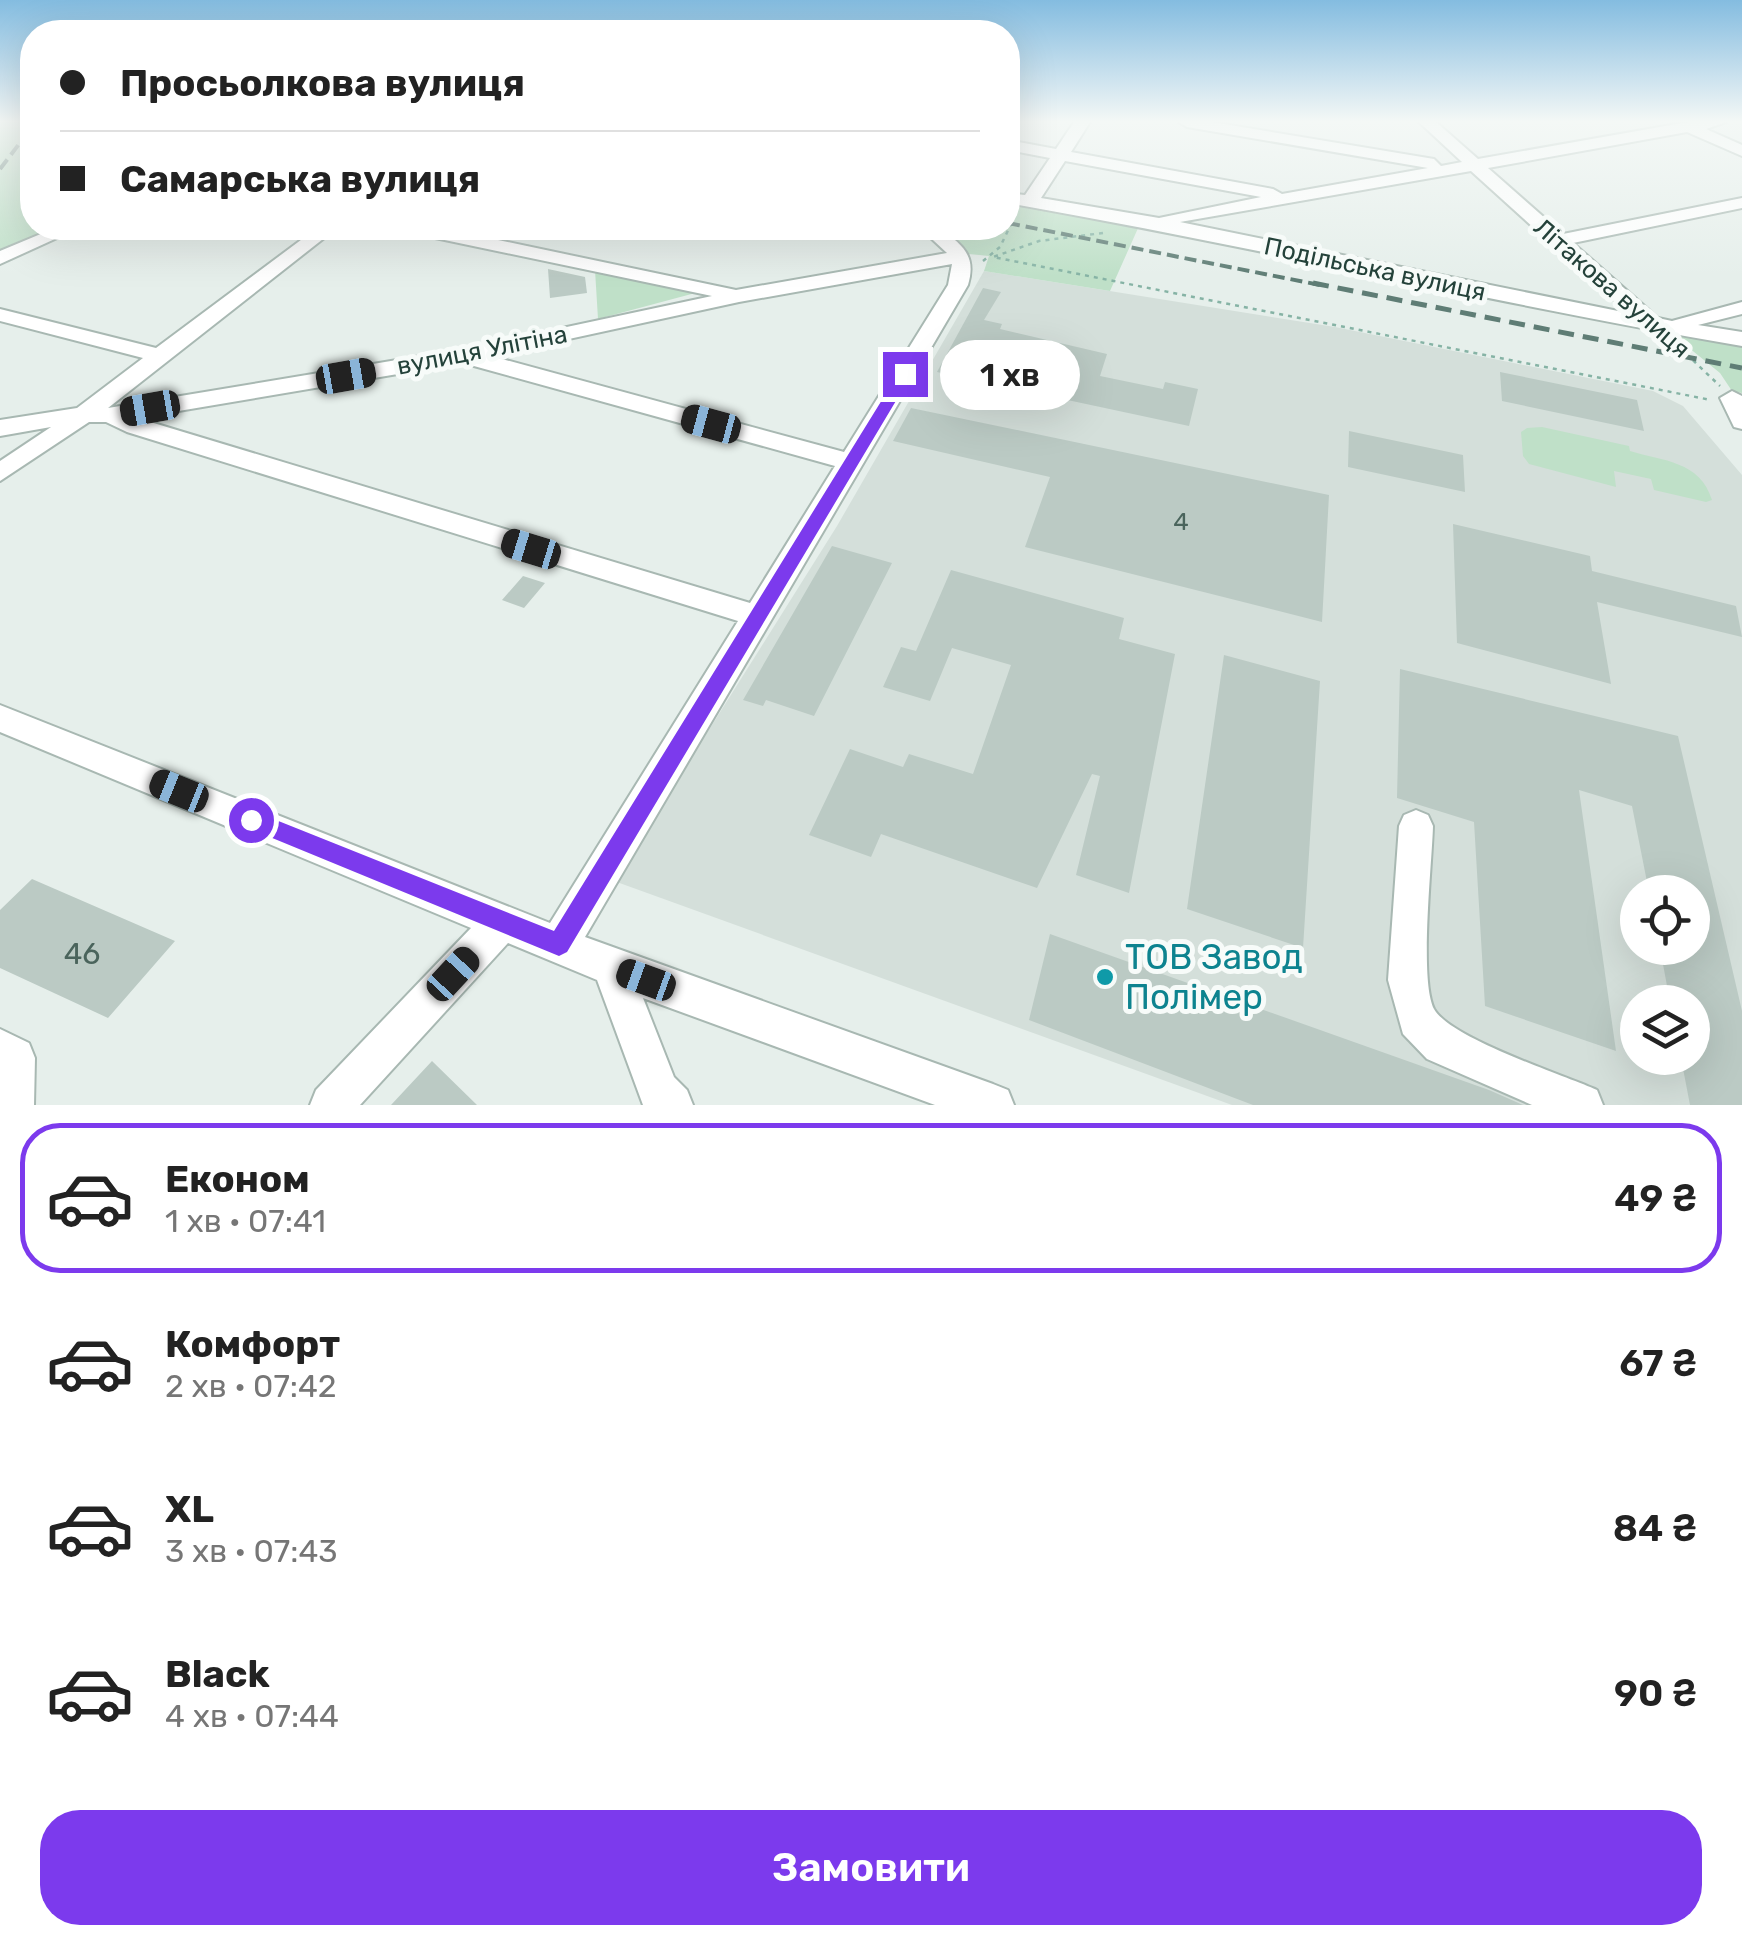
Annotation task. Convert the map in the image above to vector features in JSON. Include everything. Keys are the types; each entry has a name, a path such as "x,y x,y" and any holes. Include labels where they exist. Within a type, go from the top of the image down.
{"street":[{"path":"1030,202 1048,174"},
{"path":"1164,174 1294,198"},
{"path":"1152,222 1424,174"},
{"name":"Літакова вулиця","path":"1473,174 1661,326"},
{"name":"Подільська вулиця","path":"1020,200 1152,222 1661,326 1742,339"},
{"path":"1556,241 1742,203"},
{"path":"0,258 42,240"},
{"path":"0,473 98,414 161,356 312,240"},
{"path":"473,240 739,296"},
{"path":"559,944 852,463 963,262 941,240"},
{"name":"вулиця Улітіна","path":"0,428 463,356 739,296 963,262"},
{"path":"1661,326 1742,308"},
{"path":"0,315 161,356"},
{"path":"463,356 852,463"},
{"path":"98,414 760,617"},
{"path":"0,718 612,967 994,1105"},
{"path":"1416,826 1408,980 1417,1020 1441,1045 1582,1105"},
{"path":"332,1105 502,922"},
{"path":"612,967 658,1091 672,1105"},
{"path":"0,1050 14,1058 13,1105"}],"path":[{"path":"1020,209 1030,202"},
{"path":"963,262 1039,242 1152,222"},
{"path":"993,257 1002,240"},
{"path":"993,257 1050,264 1170,294 1302,317 1736,408"},
{"name":"Літакова вулиця","path":"1661,326 1736,408"}],"shaded area":[{"path":"984,271 1335,327 1653,391 1683,406 1742,475 1742,1105 1232,1105 614,881 837,526"}],"green space":[{"path":"0,174 20,174 20,240 32,240 0,254"},
{"path":"1020,203 1139,226 1110,291 984,271 989,256 969,254 953,240 1020,240"},
{"path":"595,270 699,292 598,319"},
{"path":"1685,333 1742,342 1742,393 1732,391 1720,373 1678,339"},
{"path":"1542,427 1629,446 1630,451 1679,465 1699,477 1712,500 1654,490 1651,479 1614,471 1616,487 1529,464 1523,456 1521,432"}],"building":[{"path":"548,269 585,277 587,293 550,298"},
{"path":"983,288 1001,292 984,320 1002,324 1000,329 1107,354 1100,376 1163,389 1165,382 1198,389 1189,426 937,372"},
{"path":"1500,372 1637,400 1644,431 1502,401"},
{"path":"911,408 1329,495 1322,622 1025,547 1050,477 893,441"},
{"path":"1349,431 1463,455 1465,492 1348,467"},
{"path":"1453,524 1590,556 1592,571 1736,606 1742,637 1597,602 1611,684 1457,643"},
{"path":"832,546 892,563 814,716 766,700 763,706 743,700"},
{"path":"951,570 1124,618 1119,639 1175,654 1129,893 1076,875 1100,776 1092,774 1037,888 881,834 871,857 809,835 850,749 903,767 909,754 973,774 1011,665 952,648 930,701 883,687 901,647 916,651"},
{"path":"523,576 545,583 524,608 502,600"},
{"path":"1224,655 1320,681 1303,948 1187,909"},
{"path":"1400,669 1678,736 1742,1011 1742,1105 1690,1105 1684,1075 1710,1075 1710,985 1667,985 1663,965 1710,965 1710,875 1646,875 1632,806 1579,790 1616,1051 1485,1006 1474,822 1397,798"},
{"path":"32,879 175,941 108,1018 0,968 0,910"},
{"name":"ТОВ Завод Полімер","path":"1050,934 1523,1105 1253,1105 1029,1020"},
{"path":"432,1061 477,1105 391,1105"}],"railway":[{"path":"1020,225 1325,286"},
{"path":"1313,283 1742,368"}],"place":[{"name":"ТОВ Завод Полімер","path":"1105,977"}],"route":[{"path":"251,820 559,944 905,374"}]}
